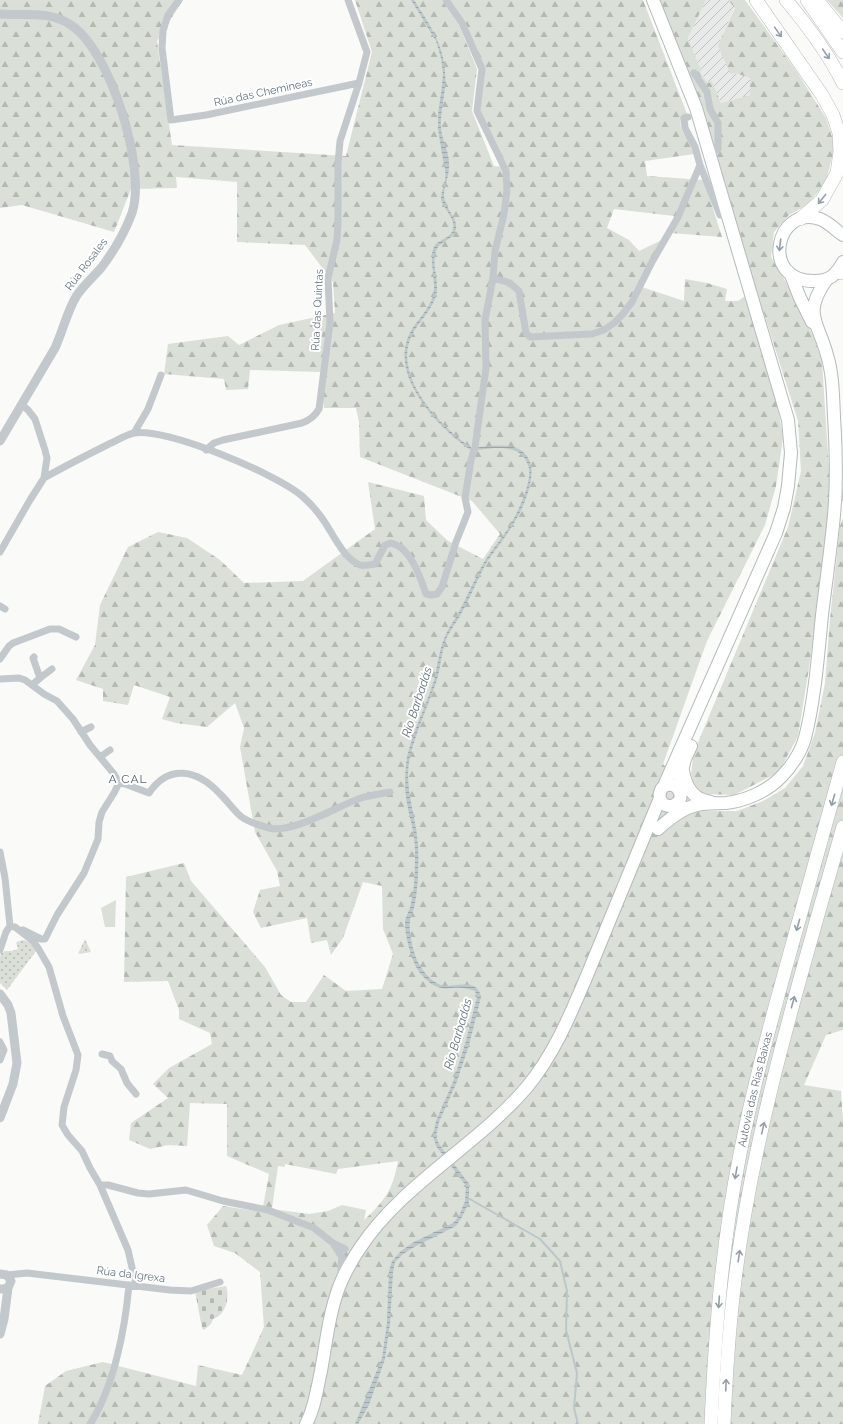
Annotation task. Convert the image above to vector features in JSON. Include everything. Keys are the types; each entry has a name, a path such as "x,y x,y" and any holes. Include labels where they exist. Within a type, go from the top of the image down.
{"highway":[{"path":"756,0 822,95 833,114 839,133 840,152 837,173 822,200 800,219"},
{"path":"786,0 820,46 843,83"},
{"path":"807,0 843,52"},
{"path":"817,0 843,32"},
{"name":"Autovía das Rías Baixas","path":"711,1424 720,1286 730,1211 740,1153 759,1067 774,1010 843,762"},
{"name":"Autovía das Rías Baixas","path":"724,1424 726,1371 735,1280 750,1190 762,1130 791,1010 843,827"}],"main road":[{"path":"306,1424 316,1394 334,1303 346,1261 359,1249 374,1228 409,1192 440,1168 510,1106 528,1085 559,1039 600,945 660,798 660,791 664,786 759,574 776,533 784,508 791,453 788,420 696,108 653,0"},
{"path":"837,272 816,281 803,281 791,275 786,270 780,258 779,246 782,234 790,225 800,219 811,217 820,219 830,224 843,235"},
{"path":"660,798 664,804 672,805 697,802 727,803 743,799 764,790 781,777 794,761 805,740 814,694 834,513 841,495 836,476 831,372 827,355 813,319 813,308 822,286 837,272"},
{"path":"791,275 800,298 819,333"},
{"path":"600,945 623,904 651,840 672,805 679,800 679,790 685,759 748,611 759,574"},
{"path":"683,769 685,781 697,802"},
{"path":"664,786 671,784 697,802"},
{"path":"658,829 670,818 697,802"}],"street":[{"name":"Rúa das Chemineas","path":"179,0 168,15 163,31 162,48 171,120 206,115 359,83"},
{"name":"Rúa das Quintas","path":"206,450 214,443 223,440 302,423 316,415 319,409 330,323 328,278 337,240 338,164 340,140 359,83 366,52 348,0"},
{"path":"44,478 100,448 134,433 165,436 254,468 285,483 303,496 314,508 345,554 360,565 368,566 375,564 386,545 391,543 400,546 409,556 420,577 426,594 437,594 442,587 456,542 468,512 465,498 474,450 486,368 485,320 493,278 495,251 504,214 507,190 506,171 476,111 482,69 462,23 446,0"},
{"name":"Rúa Rosales","path":"0,14 32,14 57,18 70,24 82,33 94,49 107,71 123,116 132,150 136,183 136,198 133,212 127,226 113,250 78,294 72,304 62,334 55,348 0,441"},
{"path":"694,73 707,92 707,111 718,123 718,149 709,153"},
{"path":"688,117 684,118 685,128 695,147 700,165 720,215 727,214"},
{"path":"493,278 510,283 519,291 526,333 530,337 592,334 604,330 622,316 632,302 652,262 678,217 700,165"},
{"path":"134,433 148,409 161,375"},
{"path":"0,552 44,478 47,458 35,419 22,405"},
{"path":"0,659 9,646 13,643 47,629 59,629 76,637"},
{"path":"34,657 33,658 40,678"},
{"path":"32,685 52,669"},
{"path":"0,679 19,678 25,680 44,694 59,702 114,774 119,783 129,785 149,793 156,784 170,774 181,773 197,777 219,792 242,818 270,828 292,827 361,798 390,792"},
{"path":"81,732 91,727"},
{"path":"100,757 110,750"},
{"path":"13,926 33,934 41,940 45,939 84,872 98,839 99,822 102,812 119,783"},
{"path":"0,852 13,926 33,941 49,967 63,1016 78,1055 76,1070 64,1107 62,1125 68,1135 82,1151 100,1185 128,1250 132,1285 120,1342 114,1369 103,1400 90,1424"},
{"path":"0,950 6,932 13,926"},
{"path":"0,994 8,1005 11,1013 16,1063 13,1084 0,1118"},
{"path":"0,1042 4,1050 0,1060"},
{"path":"102,1054 110,1056 112,1061 121,1069 127,1083 136,1094"},
{"path":"100,1185 108,1185 130,1192 149,1194 186,1190 224,1201 268,1210 314,1228 333,1243 345,1249 359,1249"},
{"path":"333,1243 346,1261"},
{"path":"345,1249 346,1261"},
{"path":"0,1334 4,1319 6,1287 10,1279 4,1274"},
{"name":"Rúa da Igrexa","path":"4,1274 39,1274 163,1290 191,1291 220,1282"},
{"name":"Rúa da Igrexa","path":"6,1287 20,1277 39,1274"},
{"path":"0,1298 0,1330"}],"shaded area":[{"path":"411,0 414,0 433,30 444,62 445,86 441,128 448,154 449,167 444,196 446,205 455,220 456,229 452,236 440,245 436,251 434,262 437,285 436,296 431,307 411,337 407,353 409,369 414,385 435,415 447,428 472,448 497,445 513,447 520,450 526,455 530,462 531,477 528,494 518,517 487,562 465,608 447,637 443,648 436,683 415,738 408,769 409,791 417,836 418,854 418,878 414,908 410,919 411,937 415,955 423,970 434,982 446,986 470,985 479,991 481,997 469,1045 456,1084 439,1122 436,1136 439,1144 469,1184 469,1202 456,1226 416,1246 403,1254 395,1262 390,1323 385,1359 369,1405 358,1424 355,1424 382,1358 387,1323 389,1271 392,1261 401,1251 414,1242 453,1223 459,1216 465,1201 466,1186 436,1146 433,1136 436,1121 453,1082 465,1044 477,997 475,991 466,988 441,988 435,986 417,969 410,950 406,935 405,923 413,891 415,844 405,792 407,757 434,680 440,651 446,634 460,610 482,565 509,527 516,514 524,497 529,479 528,465 524,457 518,452 503,448 472,451 459,442 433,417 412,386 406,370 405,353 408,337 428,307 433,296 434,284 432,252 436,244 450,235 453,229 453,221 441,199 445,181 445,168 438,129 438,114 443,73 441,58 436,41"},
{"path":"706,0 728,0 735,7 718,45 735,73 750,78 750,95 721,103 712,81 708,83 700,72 688,38"}],"green space":[{"path":"0,0 183,0 157,41 172,145 346,156 372,52 355,0 442,0 459,25 477,69 472,111 494,166 508,167 480,112 484,68 450,0 643,0 687,114 681,118 681,126 694,154 645,161 647,176 704,180 722,237 671,233 674,216 614,209 607,228 629,240 639,251 662,240 642,287 684,301 685,279 707,283 727,289 725,301 738,301 745,296 777,402 783,438 776,486 765,525 707,641 663,764 707,811 737,811 763,801 785,788 803,766 815,733 825,683 840,526 843,518 843,1030 826,1035 804,1085 841,1091 843,1121 843,1424 38,1424 45,1386 66,1371 103,1362 196,1386 198,1365 242,1375 264,1327 260,1272 235,1253 214,1246 207,1225 223,1206 262,1212 269,1174 227,1156 227,1104 190,1103 187,1146 168,1145 150,1149 129,1140 131,1123 168,1098 153,1084 169,1068 212,1044 210,1033 179,1019 179,1010 168,981 124,982 126,877 184,863 191,881 265,967 281,995 291,1002 306,1002 324,975 346,991 382,989 393,954 383,929 382,886 363,882 343,938 331,955 327,940 311,943 307,918 261,928 253,912 260,890 280,886 277,871 255,832 240,747 244,728 235,703 207,727 176,723 162,719 170,697 134,685 128,705 103,701 103,689 76,680 95,645 100,605 128,547 158,532 187,538 220,560 244,583 303,581 375,529 368,482 424,496 426,520 448,541 483,559 500,534 472,501 360,457 359,422 356,408 324,408 320,372 250,370 248,389 226,390 224,379 164,374 168,344 228,336 239,345 279,325 335,313 333,282 305,245 237,242 237,182 176,177 177,188 131,189 114,232 22,205 0,208","holes":["398,1161 396,1171 387,1194 364,1220 366,1210 342,1205 328,1211 309,1214 272,1209 278,1166 285,1167 285,1164 336,1174 338,1169"]},
{"path":"659,0 706,0 688,38 699,66 702,69 700,72 708,83 712,81 721,103 750,95 750,78 735,73 730,74 718,45 735,8 728,0 745,0 797,72 826,118 835,146 827,177 818,192 807,205 789,215 774,232 771,257 793,294 815,340 822,362 830,484 827,536 809,668 798,736 779,772 734,795 704,794 694,786 691,773 694,752 788,527 801,471 798,421 741,241 711,138"},
{"path":"827,0 843,0 843,18"},
{"path":"116,900 115,927 105,927 101,908"},
{"path":"85,939 91,952 78,954"},
{"path":"24,940 31,943 36,951 7,990 0,983 1,953 18,949 16,942"},
{"path":"226,1286 227,1300 224,1310 213,1319 211,1324 204,1330 202,1328 195,1291"}],"waterway":[{"path":"468,1198 540,1239 560,1261 567,1291 566,1330 577,1373 574,1408 578,1424"}],"district":[{"name":"A CAL","path":"128,779"}],"water label":[{"name":"Río Barbadás","path":"417,702"},
{"name":"Río Barbadás","path":"458,1034"}]}
